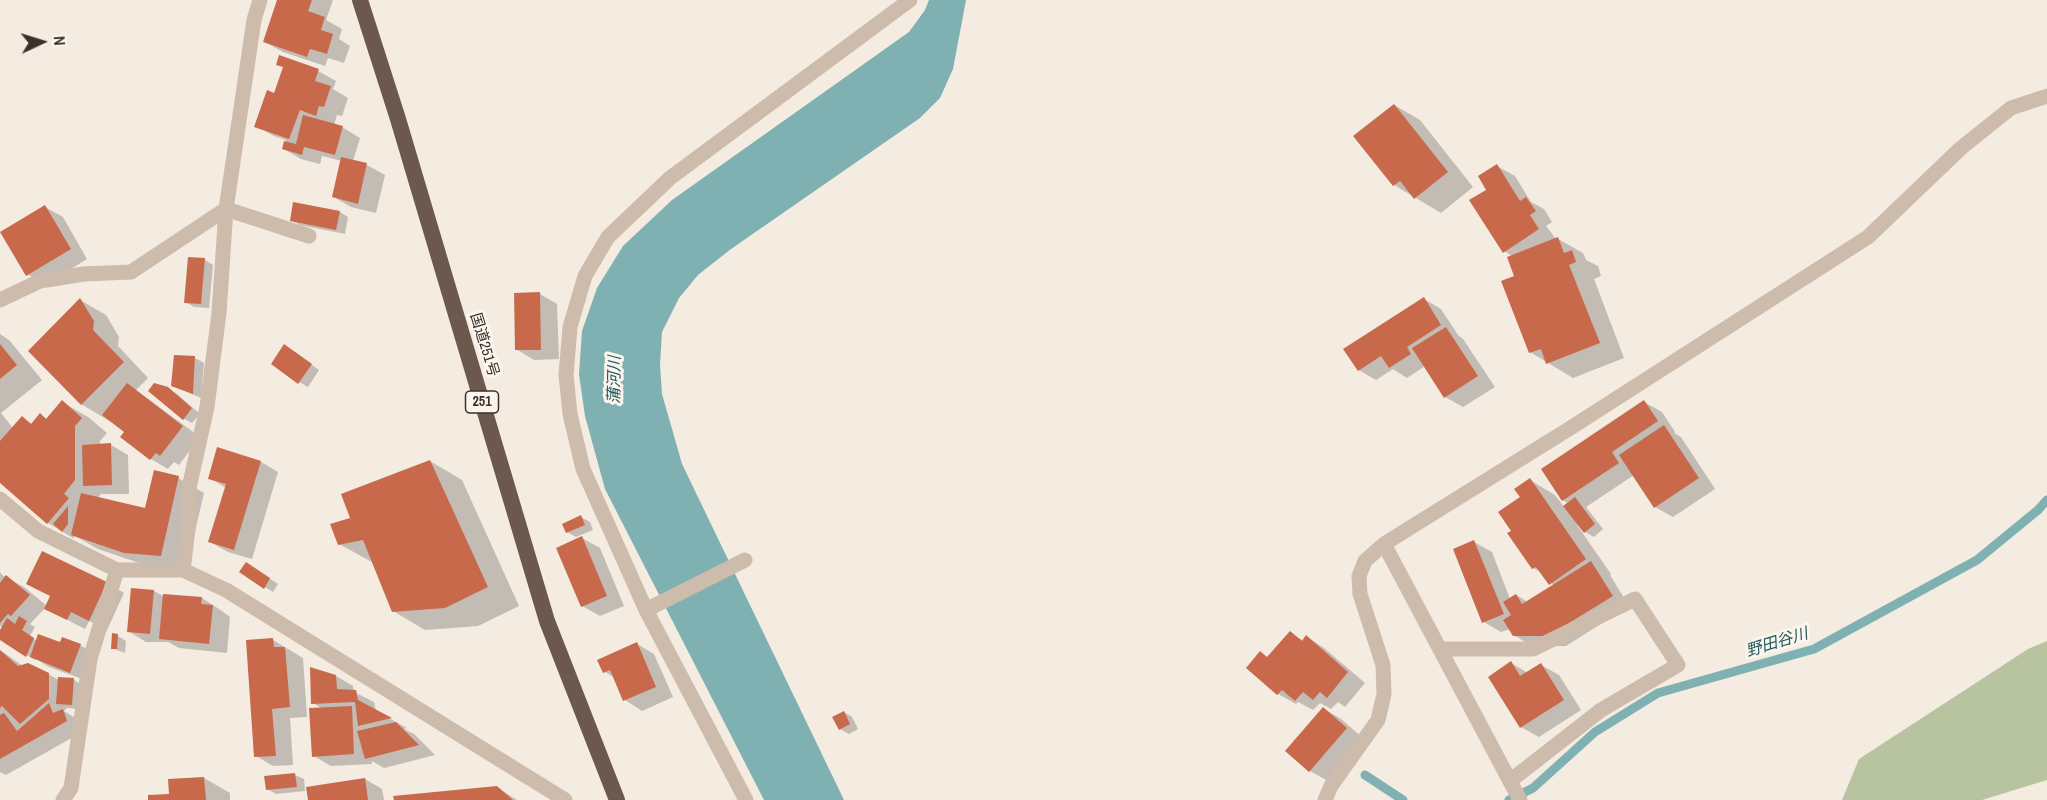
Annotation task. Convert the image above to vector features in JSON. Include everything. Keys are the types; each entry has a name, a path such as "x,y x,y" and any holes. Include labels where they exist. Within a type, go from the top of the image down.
{"highway":[{"name":"国道251号","path":"360,0 401,130 546,621 616,800"}],"street":[{"path":"183,570 189,521 189,488 207,407 219,313 226,209 254,20 260,0"},
{"path":"746,800 649,609 582,469 570,414 566,375 570,327 585,276 608,237 670,178 910,0"},
{"path":"1325,800 1331,786 1378,720 1384,694 1383,665 1360,594 1359,576 1365,561 1384,544 1572,427 1868,237 1962,148 2011,108 2047,96"},
{"path":"226,209 309,236"},
{"path":"0,300 40,281 84,274 131,272 226,209"},
{"path":"0,499 38,531 117,570 183,570 226,590 565,800"},
{"path":"1384,544 1515,790 1601,710 1678,665 1635,599 1533,649 1440,649"},
{"path":"649,609 739,563"},
{"path":"63,800 71,788 90,659 117,570"}],"green space":[{"path":"2047,641 2047,780 1982,800 1842,800 1859,759 2028,649"}],"water":[{"name":"蒲河川","path":"929,0 966,0 953,69 940,98 920,118 731,249 698,275 679,298 662,332 660,365 662,394 682,464 844,800 764,800 605,489 585,416 579,374 582,331 597,288 623,246 672,200 909,32 925,10"}],"building":[{"path":"277,0 312,0 308,11 325,17 321,30 333,34 327,54 310,49 307,57 263,42"},
{"path":"279,55 319,69 315,81 331,86 324,107 319,106 316,116 300,110 289,139 254,127 267,90 274,93 283,67 276,65"},
{"path":"1394,104 1448,172 1414,199 1400,181 1393,186 1353,136"},
{"path":"303,115 343,126 335,155 304,147 302,155 282,149 284,141 296,144"},
{"path":"341,157 367,163 358,204 332,197"},
{"path":"1497,164 1520,201 1526,197 1536,211 1530,215 1539,229 1503,253 1469,200 1486,190 1478,176"},
{"path":"293,202 340,211 336,230 290,221"},
{"path":"45,205 71,249 26,276 0,232"},
{"path":"1558,237 1564,253 1572,250 1576,262 1569,265 1600,343 1546,364 1541,349 1529,353 1501,281 1514,276 1507,257"},
{"path":"188,257 205,258 201,304 184,303"},
{"path":"540,292 541,350 515,350 514,293"},
{"path":"1424,297 1441,325 1407,347 1411,354 1389,368 1381,356 1358,371 1343,349"},
{"path":"80,298 94,321 93,330 124,362 81,405 28,351"},
{"path":"1446,327 1478,376 1444,398 1412,348"},
{"path":"0,344 17,365 0,379"},
{"path":"284,344 312,364 298,384 271,364"},
{"path":"174,355 195,356 193,394 171,386"},
{"path":"127,383 183,426 160,456 156,453 150,460 120,437 124,432 102,415"},
{"path":"154,383 168,387 192,408 183,420 148,391"},
{"path":"62,400 82,418 75,426 75,480 64,494 69,498 47,524 0,483 0,441 22,416 31,424 40,413 46,419"},
{"path":"1644,400 1658,421 1612,452 1619,463 1562,501 1541,469"},
{"path":"1664,425 1699,478 1654,508 1619,455"},
{"path":"111,443 112,485 83,486 82,445"},
{"path":"217,447 261,461 234,550 208,542 226,484 208,479"},
{"path":"430,460 488,587 445,608 392,612 363,540 338,545 330,524 350,518 341,494"},
{"path":"154,470 179,476 161,556 124,553 71,535 81,493 145,508"},
{"path":"1530,478 1586,559 1549,585 1536,567 1532,569 1507,533 1511,531 1498,512 1520,497 1514,489"},
{"path":"1575,497 1595,524 1584,533 1563,506"},
{"path":"68,506 68,524 62,532 53,524"},
{"path":"581,515 585,525 566,533 562,524"},
{"path":"582,536 607,596 581,607 556,548"},
{"path":"1474,540 1504,614 1482,623 1453,549"},
{"path":"42,551 107,582 89,621 71,612 67,620 44,609 50,596 26,584"},
{"path":"1591,561 1613,596 1548,636 1513,636 1503,620 1511,615 1503,602 1516,594 1522,604"},
{"path":"246,562 270,578 264,589 239,572"},
{"path":"6,575 30,595 11,616 8,614 0,623 0,583"},
{"path":"131,588 154,590 150,634 127,632"},
{"path":"163,594 202,597 201,604 213,605 209,644 159,639"},
{"path":"19,616 27,621 22,630 34,638 26,657 0,640 0,630 7,618 15,624"},
{"path":"1290,631 1302,641 1306,635 1348,672 1327,698 1320,692 1313,700 1303,692 1295,701 1282,690 1277,695 1246,668 1260,651 1267,657"},
{"path":"112,633 118,634 117,649 111,649"},
{"path":"38,634 60,642 62,637 81,644 70,673 30,657"},
{"path":"273,638 274,647 285,647 290,707 272,709 276,756 254,757 246,640"},
{"path":"637,642 656,687 623,701 610,670 603,673 597,660"},
{"path":"0,650 18,666 28,663 49,673 49,699 20,724 2,706 0,708"},
{"path":"1511,661 1520,676 1541,663 1564,700 1520,728 1488,677"},
{"path":"310,667 336,675 337,689 356,690 358,700 392,718 358,726 355,702 311,704"},
{"path":"58,677 74,678 72,705 56,704"},
{"path":"49,703 53,713 63,709 67,721 0,759 0,715 4,713 17,731"},
{"path":"352,706 354,754 312,757 309,708"},
{"path":"1323,707 1347,728 1309,772 1285,751"},
{"path":"844,711 850,724 839,730 832,717"},
{"path":"396,722 419,745 365,759 357,731"},
{"path":"295,773 297,787 266,790 264,776"},
{"path":"204,777 206,800 148,800 148,795 169,794 168,779"},
{"path":"365,778 368,800 308,800 306,787"},
{"path":"497,786 513,800 394,800 393,796"}],"waterway":[{"name":"野田谷川","path":"1509,800 1533,788 1595,732 1658,693 1814,649 1977,560 2047,500"},
{"name":"野田谷川","path":"1365,775 1403,800"}]}
